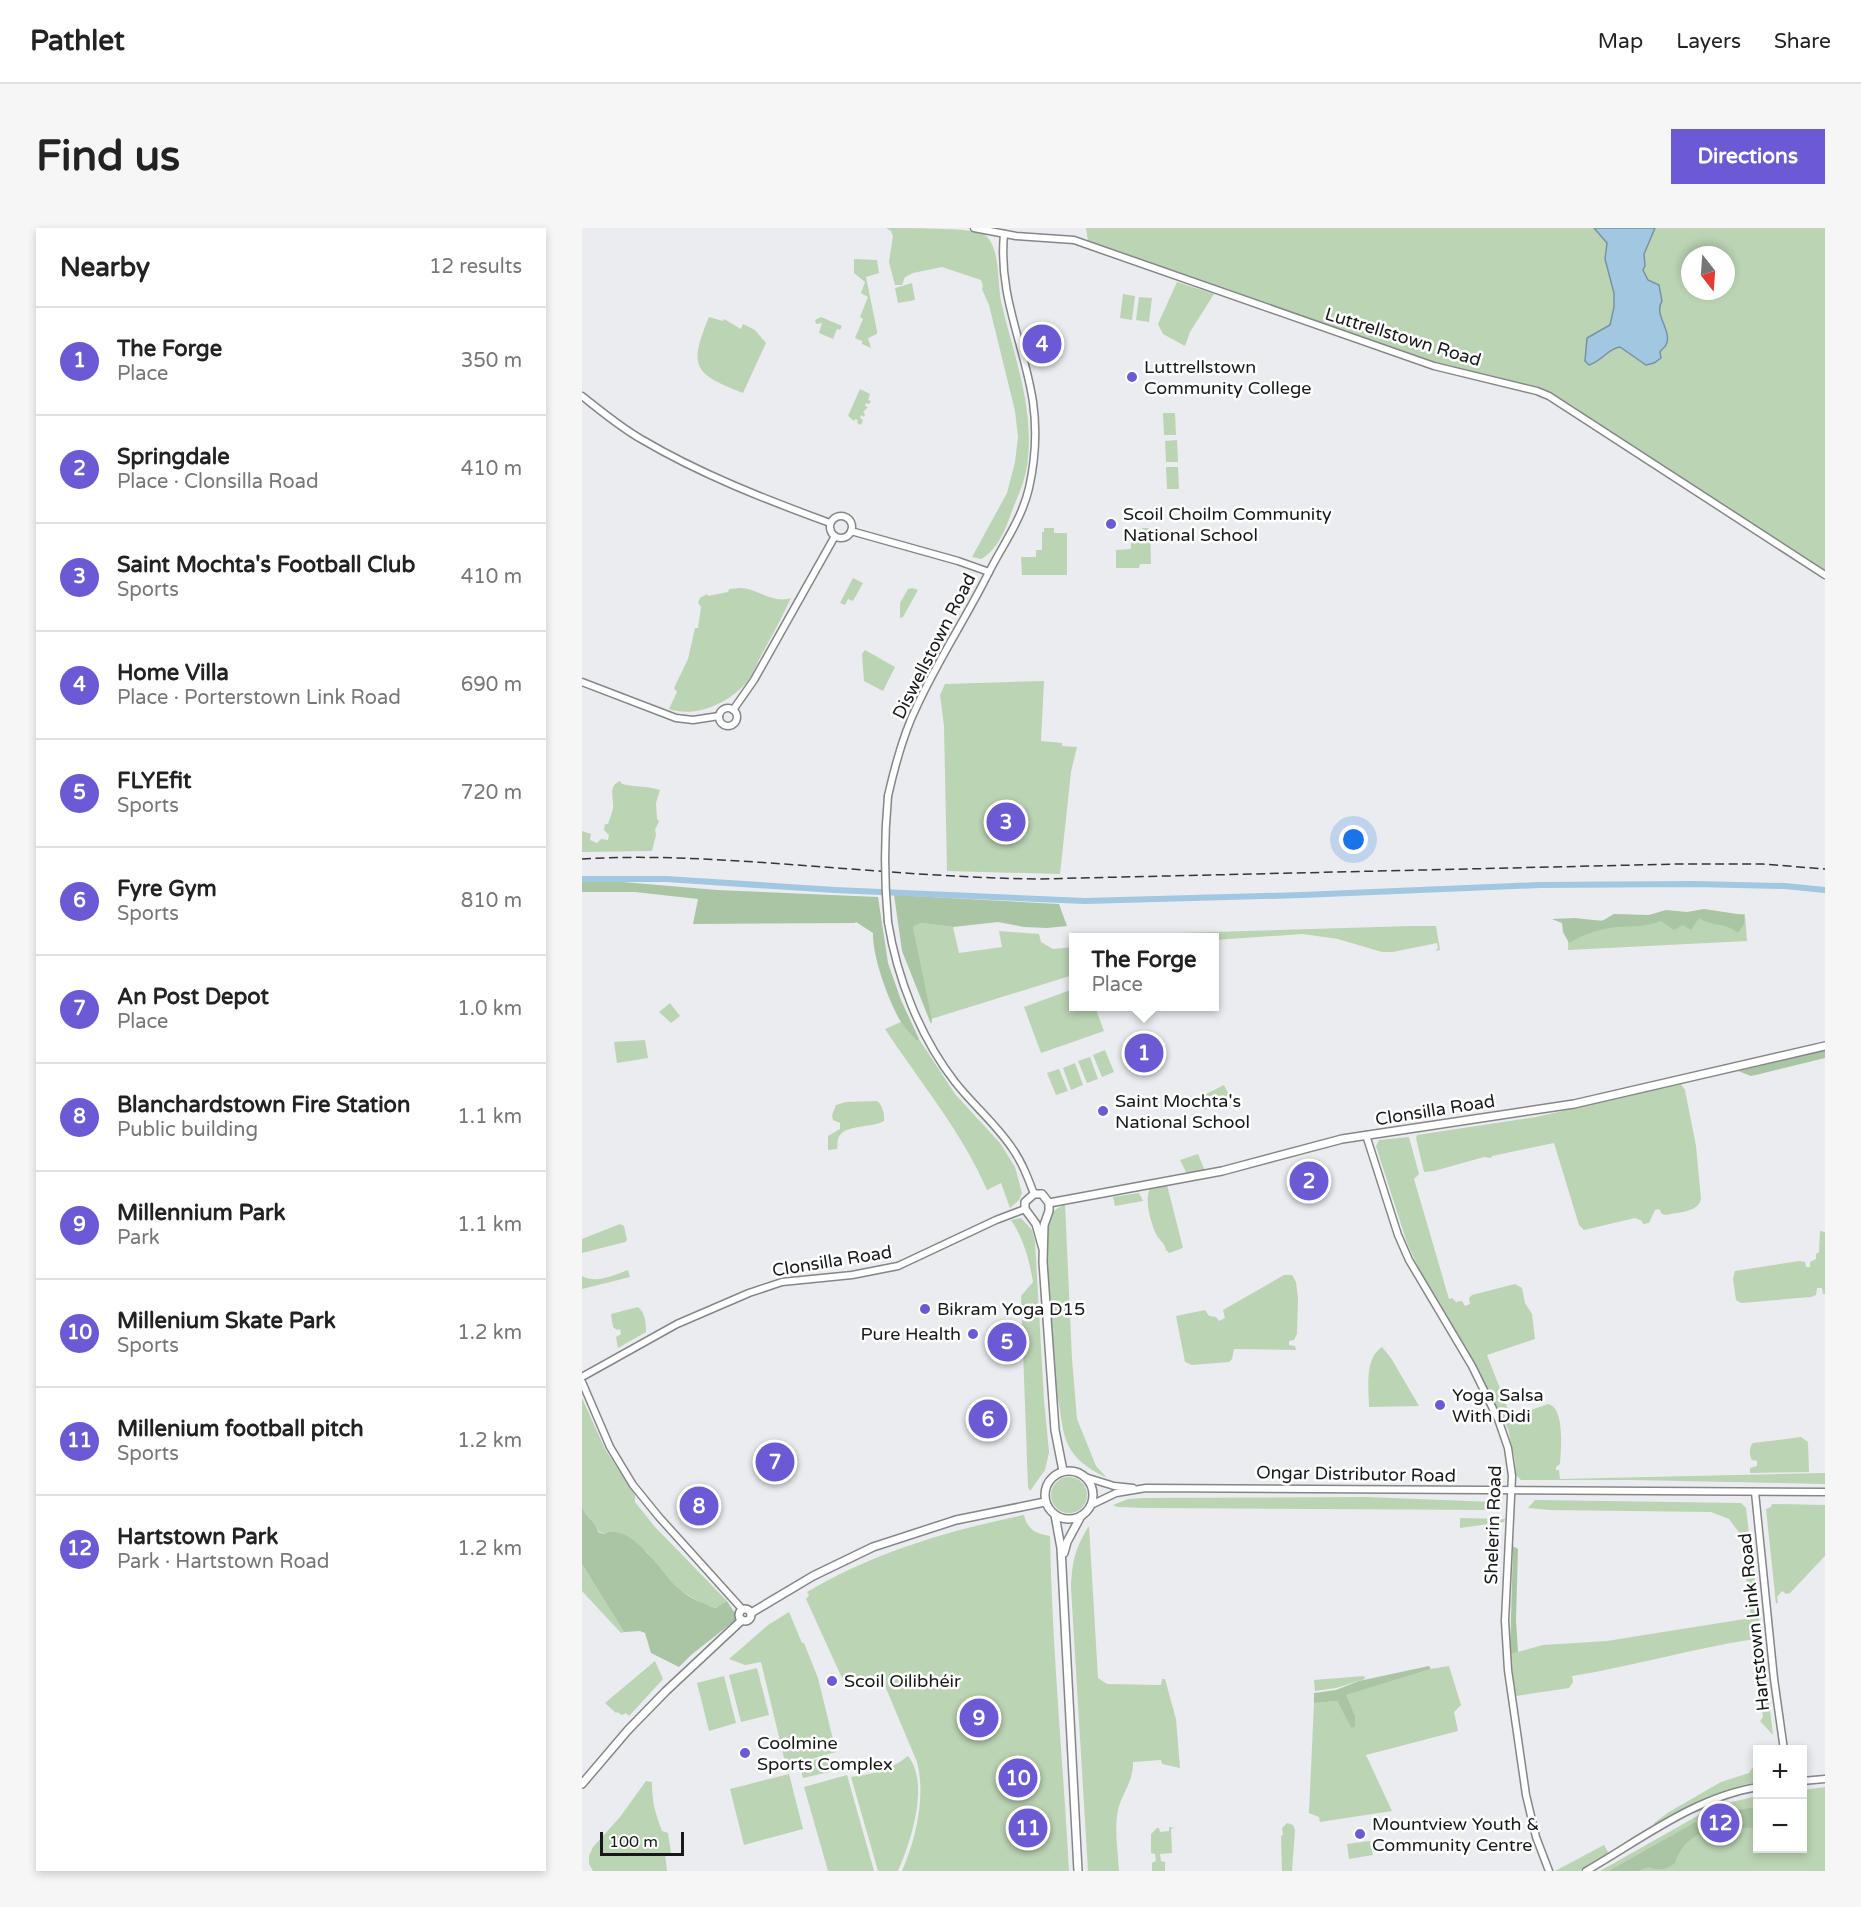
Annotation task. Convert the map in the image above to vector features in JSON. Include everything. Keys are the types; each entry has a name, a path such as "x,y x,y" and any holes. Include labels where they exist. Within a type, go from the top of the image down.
{"main road":[{"name":"Clonsilla Road","path":"1049,1203 1222,1171 1317,1144 1468,1118 1556,1107 1825,1046"},
{"path":"1043,1249 1038,1228 1025,1209 1025,1202 1034,1194 1045,1196 1049,1203 1044,1225 1043,1249 1055,1430 1063,1471"},
{"path":"1032,1218 1040,1218 1047,1214"},
{"path":"1061,1561 1067,1542 1081,1516 1090,1505 1092,1491 1085,1477 1071,1471 1063,1471 1051,1478 1047,1484 1045,1502 1055,1515 1061,1545 1061,1561 1078,1871"},
{"path":"742,1620 748,1621 752,1613 813,1576 873,1548 956,1520 1045,1502"},
{"path":"1055,1515 1067,1519 1081,1516"},
{"path":"742,1620 739,1614 742,1609 748,1609 752,1613"},
{"path":"582,1784 628,1730 666,1691 742,1620"}],"street":[{"name":"Luttrellstown Road","path":"974,228 1004,234 1074,240 1434,366 1539,391 1825,575"},
{"path":"989,572 1029,491 1034,454 1033,400 1004,286 1002,249 1004,234"},
{"path":"582,396 626,429 674,457 830,523"},
{"path":"830,523 835,518 845,517 850,521 851,531 846,536 835,536"},
{"path":"830,523 831,531 835,536"},
{"name":"Diswellstown Road","path":"851,531 989,572 916,706 896,761 888,796 884,886 888,922 901,975 912,1006 930,1044 954,1081 1012,1149 1026,1173 1034,1194"},
{"path":"733,710 754,680 835,536"},
{"path":"582,682 676,718 693,720 719,716 725,709 733,710"},
{"path":"719,716 723,724 730,725 736,720 733,710"},
{"name":"Shelerin Road","path":"1366,1135 1398,1235 1409,1260 1464,1352 1498,1419 1510,1460 1511,1491 1505,1621 1508,1670 1526,1795 1536,1837 1549,1871"},
{"name":"Clonsilla Road","path":"582,1377 677,1324 749,1293 782,1282 852,1275 898,1266 996,1220 1025,1209"},
{"path":"582,1382 610,1447 633,1485 742,1609"},
{"path":"582,1394 590,1401"},
{"name":"Ongar Distributor Road","path":"1085,1477 1114,1486 1139,1488 1825,1492"},
{"name":"Ongar Distributor Road","path":"1090,1505 1116,1493 1139,1488"},
{"name":"Hartstown Link Road","path":"1755,1492 1774,1679 1783,1745"},
{"path":"1807,1781 1825,1779"},
{"path":"1586,1871 1689,1810 1724,1796 1753,1788"}],"green space":[{"path":"886,228 974,231 988,238 995,254 1001,301 1018,364 1026,407 1029,450 1025,477 1004,531 997,544 981,559 972,557 1007,493 1015,462 1018,437 1015,411 989,305 981,280 942,267 913,273 905,277 902,285 895,285 889,262 893,236"},
{"path":"1086,228 1825,228 1825,571 1545,390 1438,363 1088,241"},
{"path":"854,259 877,260 879,273 866,277 877,331 877,334 868,338 871,348 855,338 863,319 860,317 868,297 861,293 865,282 854,273"},
{"path":"1177,282 1214,294 1190,332 1185,346 1163,334 1158,324"},
{"path":"912,283 915,300 898,303 895,288"},
{"path":"1123,294 1135,296 1132,320 1120,318"},
{"path":"1139,297 1152,298 1149,322 1136,320"},
{"path":"709,317 723,321 724,319 741,329 743,324 755,330 766,343 743,393 714,380 700,367 699,347"},
{"path":"821,317 842,326 840,330 837,329 833,339 819,333 822,323 816,324 815,320"},
{"path":"860,389 870,394 868,400 871,401 869,404 866,403 865,406 868,407 863,412 864,417 861,415 860,418 863,420 861,425 857,423 858,420 854,421 848,416"},
{"path":"1163,413 1175,413 1176,435 1164,435"},
{"path":"1177,440 1178,462 1166,462 1165,441"},
{"path":"1166,467 1178,467 1179,489 1167,489"},
{"path":"1044,528 1054,528 1054,533 1067,533 1067,575 1022,575 1021,557 1036,557 1036,550 1042,550"},
{"path":"1142,528 1150,528 1151,564 1140,564 1139,568 1116,568 1116,550 1131,549 1131,531 1142,531"},
{"path":"853,578 863,583 853,601 848,599 845,605 840,603"},
{"path":"741,588 772,598 791,598 750,678 729,698 710,707 689,712 669,709 677,692 674,688 688,659 695,628 698,628 700,598 707,594 708,596 728,592 729,589"},
{"path":"908,589 918,590 903,617 900,618 900,603"},
{"path":"865,650 895,667 883,691 864,681 862,654"},
{"path":"1044,681 1041,741 1077,747 1071,772 1060,874 947,871 944,726 940,695 945,684"},
{"path":"620,781 622,784 660,790 656,803 659,821 655,830 652,851 582,852 582,831 591,834 590,840 597,843 601,839 608,840 609,835 604,830 605,824 608,824 612,811 614,785"},
{"path":"611,881 717,890 878,897 888,963 901,1000 919,1039 916,1040 903,1024 891,1003 878,966 873,933 856,922 693,924 698,899 635,892 582,892 582,882"},
{"path":"894,895 1059,904 1067,926 1024,927 998,922 953,927 921,923 913,927 931,1024 902,951"},
{"path":"1704,909 1744,915 1744,924 1738,933 1729,927 1708,923 1699,918 1691,930 1683,925 1674,930 1661,921 1599,930 1569,943 1563,932 1562,923 1552,919 1575,918 1602,921 1614,914 1649,915 1666,910 1687,912"},
{"path":"1745,914 1747,941 1568,950 1569,922"},
{"path":"921,923 953,927 959,953 1002,947 999,931 1039,934 1041,942 1053,949 1069,947 1069,976 931,1019 913,927"},
{"path":"1436,926 1440,950 1435,951 1438,948 1437,943 1382,952 1338,939 1303,934 1219,940 1219,933 1180,933"},
{"path":"1069,990 1069,1011 1096,1011 1104,1031 1041,1053 1024,1007"},
{"path":"670,1003 680,1016 671,1023 659,1012"},
{"path":"901,1022 919,1039 955,1094 1000,1143 1015,1167 1022,1193 1019,1200 1010,1208 1001,1183 987,1190 953,1128 885,1029"},
{"path":"645,1040 648,1058 617,1063 614,1042"},
{"path":"1105,1050 1114,1072 1102,1077 1093,1055"},
{"path":"1825,1051 1825,1058 1756,1075 1751,1076 1738,1071"},
{"path":"1090,1057 1098,1079 1087,1083 1078,1061"},
{"path":"1075,1063 1083,1085 1071,1090 1063,1068"},
{"path":"1059,1069 1068,1091 1056,1095 1047,1073"},
{"path":"1681,1084 1685,1090 1696,1146 1701,1199 1699,1204 1692,1209 1666,1215 1662,1214 1659,1209 1655,1210 1649,1223 1643,1224 1635,1218 1584,1230 1579,1225 1554,1143 1424,1172 1417,1135 1536,1117"},
{"path":"1224,1085 1230,1097 1204,1110 1198,1098"},
{"path":"877,1101 883,1110 884,1121 845,1131 838,1139 837,1149 828,1150 828,1136 840,1129 840,1123 833,1120 832,1115 836,1105 846,1102"},
{"path":"1409,1137 1419,1174 1414,1179 1449,1299 1452,1298 1456,1302 1462,1301 1465,1306 1470,1304 1469,1298 1472,1295 1515,1284 1522,1288 1525,1303 1532,1314 1535,1339 1487,1355 1511,1417 1548,1404 1557,1413 1561,1430 1561,1449 1560,1464 1556,1470 1559,1470 1560,1479 1825,1473 1825,1484 1521,1480 1516,1475 1508,1429 1469,1356 1428,1288 1407,1243 1376,1146 1379,1140"},
{"path":"1198,1154 1205,1171 1187,1174 1180,1160"},
{"path":"1167,1185 1183,1248 1169,1253 1154,1229 1148,1199 1150,1189"},
{"path":"1139,1193 1143,1201 1115,1206 1113,1197"},
{"path":"1065,1204 1077,1419 1096,1466 1107,1478 1082,1463 1071,1450 1064,1433 1056,1395 1045,1227 1052,1213"},
{"path":"1021,1218 1032,1230 1035,1241 1049,1452 1045,1470 1030,1491 1028,1487 1021,1296 1033,1282 1025,1250 1011,1220"},
{"path":"620,1224 624,1226 627,1240 625,1242 582,1253 582,1239"},
{"path":"1820,1231 1825,1232 1825,1294 1822,1288 1817,1288 1816,1295 1811,1297 1741,1303 1736,1300 1733,1279 1735,1271 1799,1261 1805,1262 1806,1267 1810,1267 1810,1262 1816,1259 1816,1254 1819,1252"},
{"path":"628,1270 630,1277 582,1289 582,1276 599,1279"},
{"path":"1284,1275 1292,1275 1296,1282 1297,1334 1294,1340 1289,1341 1289,1345 1295,1346 1296,1350 1234,1349 1229,1362 1192,1365 1185,1362 1176,1316 1205,1310 1209,1316 1216,1317 1219,1321 1225,1318 1223,1310"},
{"path":"638,1307 644,1315 646,1332 618,1348 616,1337 621,1334 620,1329 613,1327 611,1314"},
{"path":"1382,1347 1419,1406 1369,1407 1370,1366 1376,1352"},
{"path":"582,1398 605,1449 635,1495 635,1502 655,1527 727,1601 717,1608 703,1604 678,1589 647,1552 598,1531 586,1514 582,1505"},
{"path":"1801,1437 1808,1442 1809,1472 1750,1473 1750,1468 1757,1466 1757,1461 1752,1460 1750,1456 1753,1443"},
{"path":"1069,1477 1082,1482 1087,1495 1082,1508 1069,1513 1056,1508 1051,1495 1056,1482"},
{"path":"1366,1497 1494,1502 1500,1508 1489,1510 1147,1508 1113,1505 1128,1499 1144,1498"},
{"path":"1535,1500 1741,1503 1746,1508 1773,1735 1760,1721 1763,1717 1755,1639 1572,1676 1573,1682 1569,1688 1516,1696 1510,1654 1543,1645 1607,1641 1751,1618 1741,1535 1729,1519 1711,1512 1528,1508"},
{"path":"1772,1504 1825,1505 1825,1556 1790,1593 1786,1594 1782,1591 1777,1597 1776,1604 1766,1509"},
{"path":"582,1505 598,1532 604,1534 615,1532 625,1535 645,1551 683,1592 716,1608 727,1601 738,1618 679,1667 651,1653 645,1633 624,1632 582,1564"},
{"path":"1024,1515 1027,1524 1033,1530 1050,1536 1055,1662 1069,1871 902,1871 912,1845 920,1803 920,1775 917,1762 885,1686 847,1689 806,1599 809,1595 807,1592 859,1565 912,1544"},
{"path":"1460,1518 1505,1519 1504,1522 1460,1528"},
{"path":"1089,1526 1098,1678 1107,1684 1161,1685 1162,1679 1165,1679 1176,1719 1180,1768 1162,1764 1161,1760 1133,1762 1132,1775 1118,1810 1116,1833 1119,1871 1088,1871 1071,1588 1075,1555"},
{"path":"1513,1546 1518,1549 1516,1620 1518,1652 1510,1654"},
{"path":"582,1564 624,1632 621,1633 582,1591"},
{"path":"789,1612 818,1678 836,1752 786,1766 761,1662 745,1665 729,1659 768,1625"},
{"path":"655,1661 663,1679 629,1716 626,1713 622,1715 616,1713 605,1703"},
{"path":"1429,1666 1431,1669 1346,1695 1355,1716 1355,1727 1351,1728 1337,1701 1314,1703 1314,1693 1336,1690 1359,1681"},
{"path":"1449,1666 1461,1705 1454,1712 1458,1731 1366,1755 1392,1811 1320,1822 1319,1817 1309,1813 1314,1703 1337,1701 1351,1728 1355,1716 1345,1695 1431,1669"},
{"path":"757,1668 769,1715 741,1722 729,1675"},
{"path":"724,1676 736,1723 709,1731 697,1683"},
{"path":"1364,1676 1365,1679 1336,1688 1315,1691 1314,1680"},
{"path":"908,1756 918,1781 913,1829 898,1871 878,1871 851,1777 881,1771"},
{"path":"826,1757 830,1772 803,1778 799,1764"},
{"path":"1753,1767 1753,1783 1730,1789 1705,1800 1656,1826 1654,1823 1721,1782 1749,1773"},
{"path":"789,1774 803,1829 744,1845 730,1789"},
{"path":"847,1775 874,1871 828,1871 804,1787"},
{"path":"646,1781 652,1782 657,1818 662,1831 668,1833 671,1853 665,1854 667,1871 593,1871 589,1864 589,1856 593,1847 620,1817"},
{"path":"1825,1787 1825,1871 1600,1871 1715,1806 1753,1797 1753,1853 1807,1853 1807,1789"},
{"path":"1753,1808 1753,1828 1733,1827 1726,1823 1702,1833 1683,1847 1675,1863 1665,1868 1648,1867 1638,1871 1609,1871 1694,1823"},
{"path":"1287,1823 1293,1825 1295,1830 1292,1871 1282,1871 1281,1836 1283,1835 1282,1828"},
{"path":"1169,1827 1175,1828 1171,1829 1172,1853 1160,1854 1161,1861 1165,1862 1165,1871 1152,1871 1152,1863 1156,1861 1155,1854 1151,1853 1151,1834 1157,1828 1160,1832 1169,1831"},
{"path":"1370,1841 1373,1855 1349,1859 1347,1844"},
{"path":"1604,1845 1609,1854 1580,1871 1555,1871"}],"water":[{"path":"1594,228 1655,228 1644,254 1643,270 1648,280 1659,285 1662,301 1660,312 1667,340 1660,352 1661,358 1654,363 1646,365 1620,347 1589,365 1585,361 1587,338 1610,325 1614,307 1614,293 1605,259 1607,243"}],"waterway":[{"path":"582,879 666,879 835,890 1085,901 1540,885 1694,884 1785,886 1825,890"}],"railway":[{"path":"582,859 632,857 708,859 942,875 1038,879 1679,864 1763,864 1825,869"}],"place":[{"name":"Home Villa","path":"1042,344"},
{"name":"Luttrellstown Community College","path":"1132,377"},
{"name":"Scoil Choilm Community National School","path":"1111,524"},
{"name":"Saint Mochta's Football Club","path":"1006,822"},
{"name":"The Forge","path":"1144,1053"},
{"name":"Saint Mochta's National School","path":"1103,1111"},
{"name":"Springdale","path":"1309,1181"},
{"name":"Bikram Yoga D15","path":"925,1309"},
{"name":"Pure Health","path":"973,1334"},
{"name":"FLYEfit","path":"1007,1342"},
{"name":"Yoga Salsa With Didi","path":"1440,1405"},
{"name":"Fyre Gym","path":"988,1419"},
{"name":"An Post Depot","path":"775,1462"},
{"name":"Blanchardstown Fire Station","path":"699,1506"},
{"name":"Scoil Oilibhéir","path":"832,1681"},
{"name":"Millennium Park","path":"979,1718"},
{"name":"Coolmine Sports Complex","path":"745,1753"},
{"name":"Millenium Skate Park","path":"1018,1778"},
{"name":"Hartstown Park","path":"1720,1823"},
{"name":"Millenium football pitch","path":"1028,1828"},
{"name":"Mountview Youth & Community Centre","path":"1360,1834"}]}
